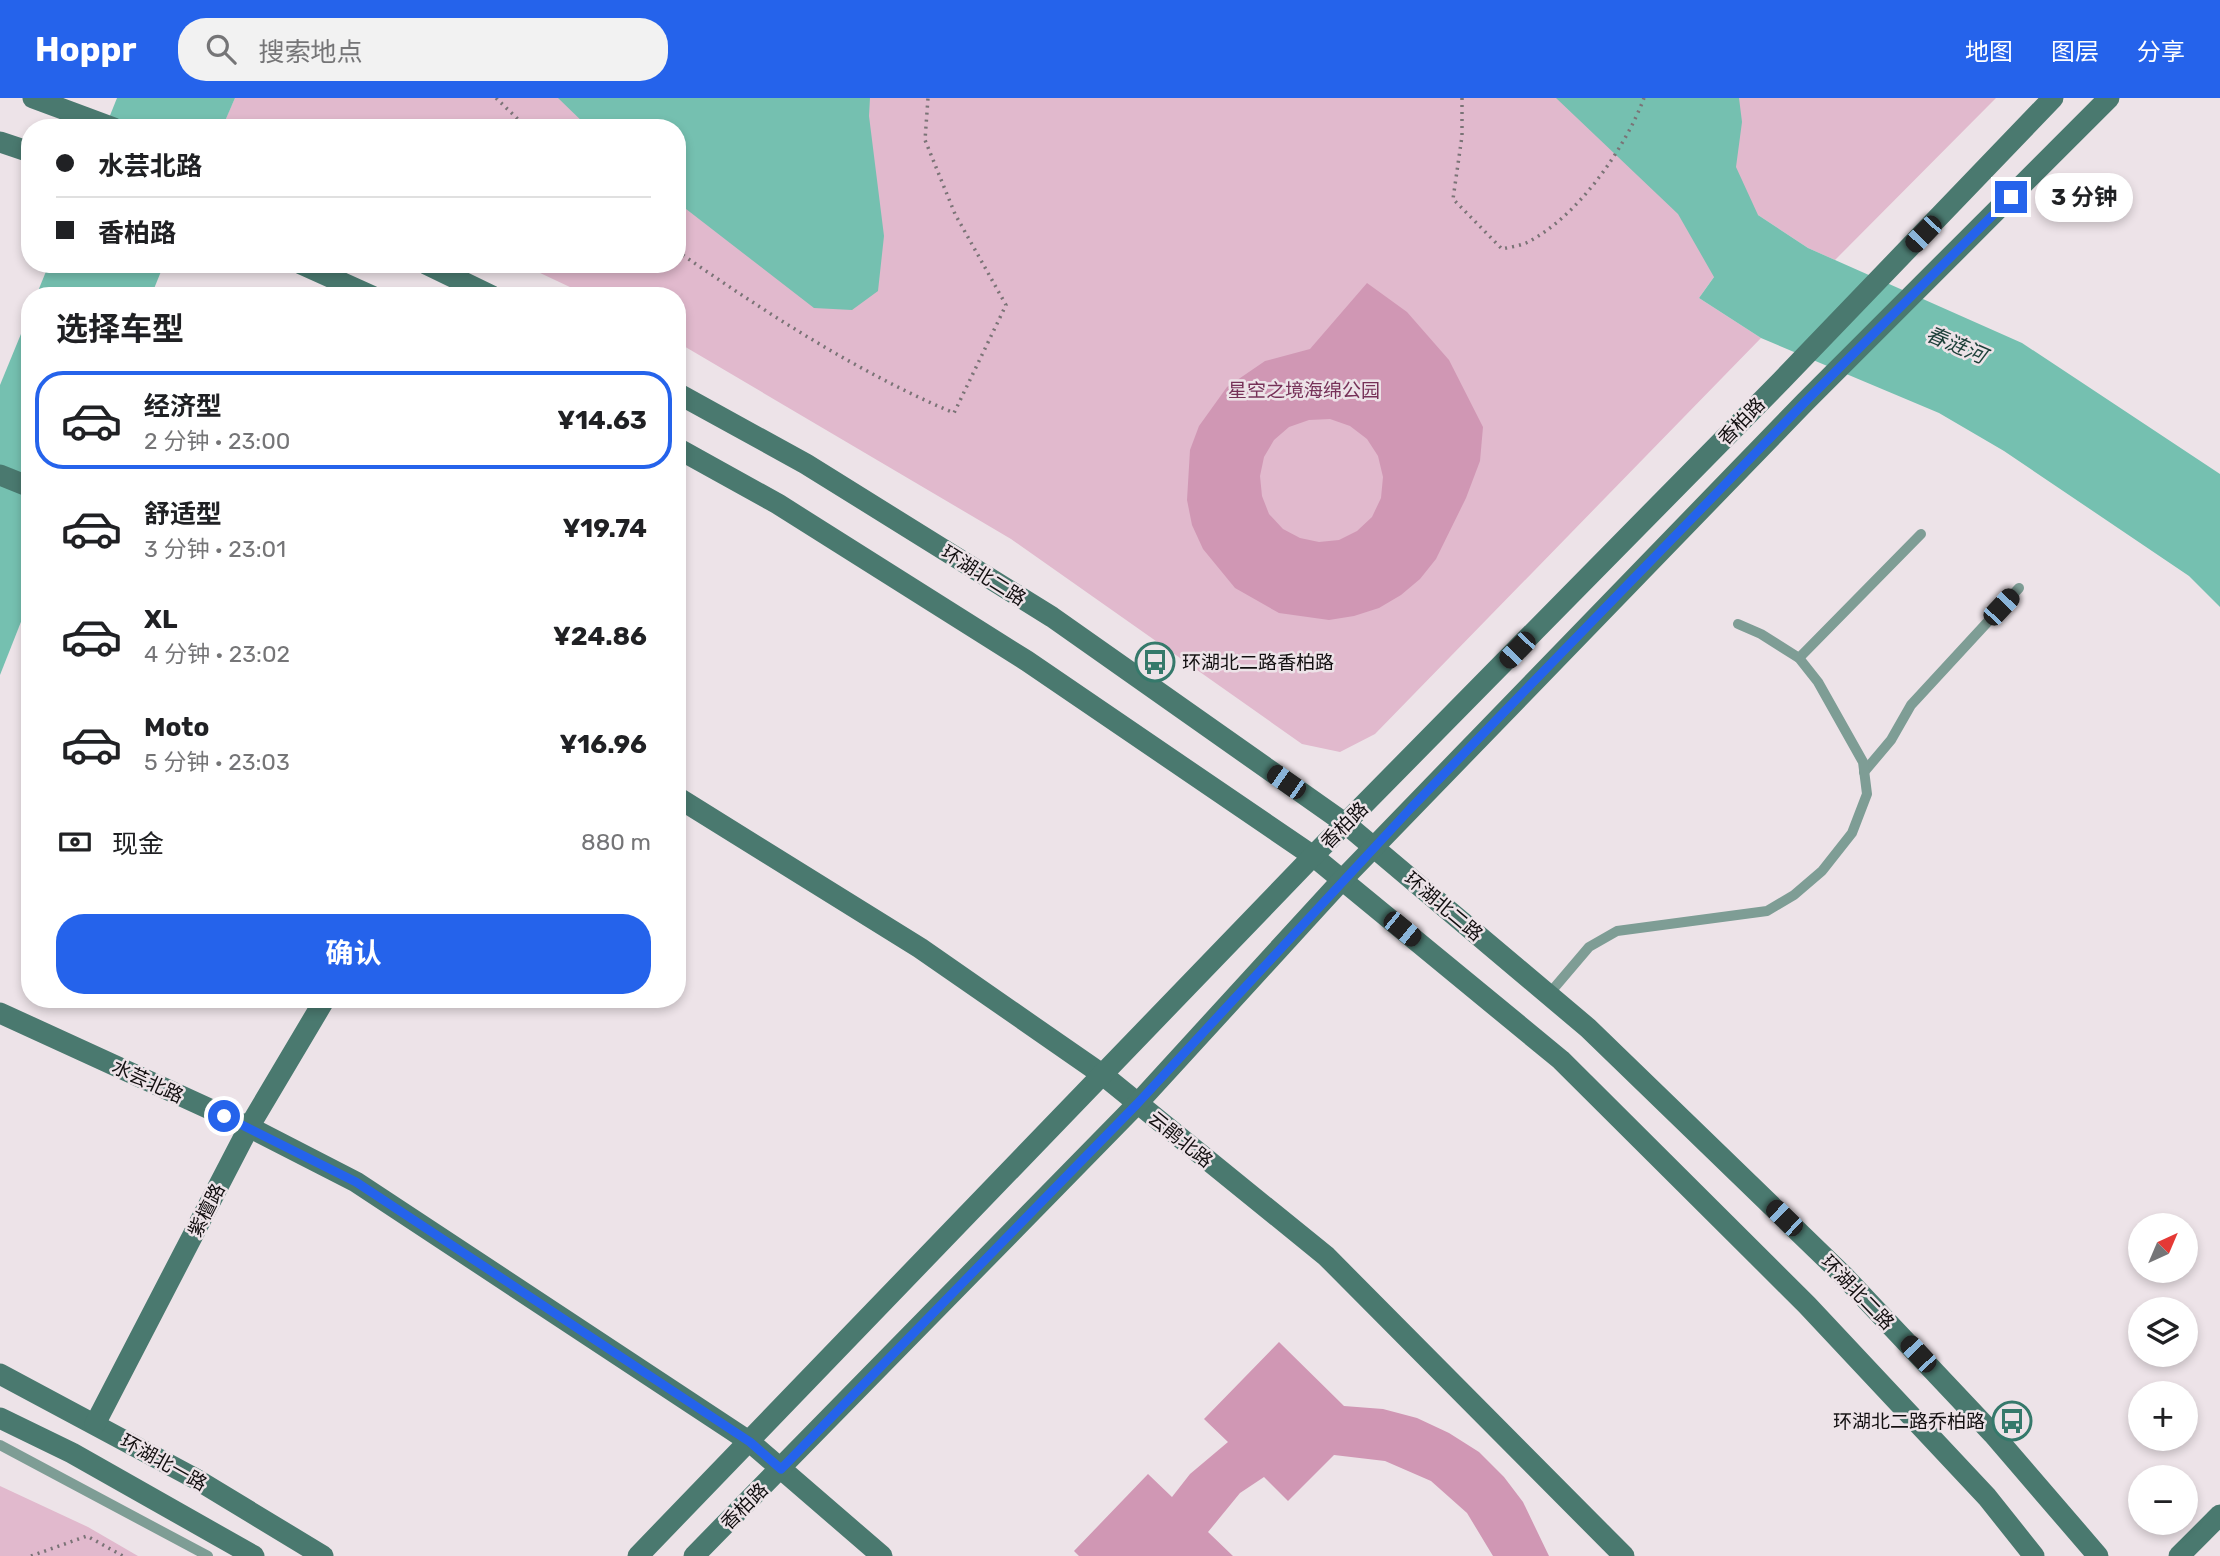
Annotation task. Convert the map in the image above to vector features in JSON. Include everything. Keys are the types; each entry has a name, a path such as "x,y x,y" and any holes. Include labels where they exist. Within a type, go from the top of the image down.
{"main road":[{"path":"33,98 92,119"},
{"name":"香柏路","path":"638,1556 1313,856 1782,380 2053,98"},
{"name":"香柏路","path":"694,1556 1137,1104 1342,880 1805,402 2109,98"},
{"path":"0,142 21,149"},
{"path":"321,273 352,287"},
{"path":"445,273 473,287"},
{"name":"环湖北二路","path":"686,398 806,464 1052,617 1346,824 1588,1028 1843,1275 1993,1434 2098,1556"},
{"path":"686,453 778,504 1027,662 1313,856 1561,1060 1807,1305 1987,1497 2035,1556"},
{"path":"0,475 21,483"},
{"name":"云鹃北路","path":"686,803 919,948 1102,1075 1326,1256 1624,1556"},
{"name":"紫檀路","path":"95,1424 249,1127 320,1008"},
{"name":"水芸北路","path":"0,1013 249,1127 356,1182 750,1442 882,1556"},
{"name":"环湖北一路","path":"0,1374 196,1479 323,1556"},
{"name":"环湖北一路","path":"0,1418 72,1453 254,1556"},
{"path":"2179,1556 2220,1515"}],"lane":[{"path":"1799,658 1921,534"},
{"path":"1864,772 1891,740 1911,705 2019,588"},
{"path":"1549,994 1589,947 1617,931 1767,911 1794,895 1822,871 1852,833 1867,794 1863,762 1818,682 1799,658 1761,634 1738,624"},
{"path":"0,1444 208,1556"}],"path":[{"path":"496,98 518,119"},
{"path":"686,257 770,315 904,391 954,413 1006,305 955,214 925,140 928,98"},
{"path":"1462,98 1462,136 1453,199 1502,249 1527,243 1554,223 1597,181 1623,144 1644,98"},
{"path":"31,1556 87,1536 123,1556"}],"green space":[{"name":"星空之境海绵公园","path":"235,98 1996,98 1835,260 1808,248 1758,215 1699,298 1761,338 1375,734 1340,752 1302,744 1011,539 686,347 686,287 570,287 540,273 686,273 686,119 226,119"},
{"path":"0,1486 88,1527 138,1556 0,1556"}],"water":[{"path":"117,98 235,98 226,119 109,119"},
{"path":"558,98 870,98 869,116 884,236 878,291 852,310 814,308 686,209 686,119 580,119"},
{"name":"春涟河","path":"1556,98 1739,98 1742,122 1736,167 1758,215 1808,248 2022,343 2220,474 2220,607 2189,576 2004,451 1939,413 1761,338 1699,298 1714,277 1678,214"},
{"path":"45,273 160,273 155,287 40,287"},
{"path":"21,334 21,622 0,675 0,385"}],"building":[{"path":"1367,283 1407,312 1449,360 1483,427 1480,461 1466,498 1436,559 1420,579 1379,608 1329,620 1279,613 1235,588 1203,549 1192,525 1187,500 1190,450 1199,426 1227,387 1265,361 1310,349","holes":["1330,419 1350,426 1367,439 1378,456 1383,477 1381,498 1372,517 1357,531 1339,540 1319,542 1300,538 1283,529 1269,514 1262,496 1260,476 1264,457 1274,440 1289,427 1309,420"]},
{"path":"1279,1342 1344,1406 1383,1409 1417,1418 1449,1433 1479,1452 1504,1477 1523,1502 1549,1556 1493,1556 1467,1513 1431,1481 1385,1461 1334,1455 1288,1501 1264,1477 1240,1493 1208,1532 1233,1556 1079,1556 1074,1551 1148,1474 1172,1497 1190,1474 1228,1442 1204,1419"}],"place":[{"name":"环湖北二路香柏路","path":"1155,662"},
{"name":"环湖北二路乔柏路","path":"2012,1421"}],"route":[{"path":"224,1116 356,1182 750,1442 781,1469 1137,1104 1411,808 1805,402 2011,197"}]}
